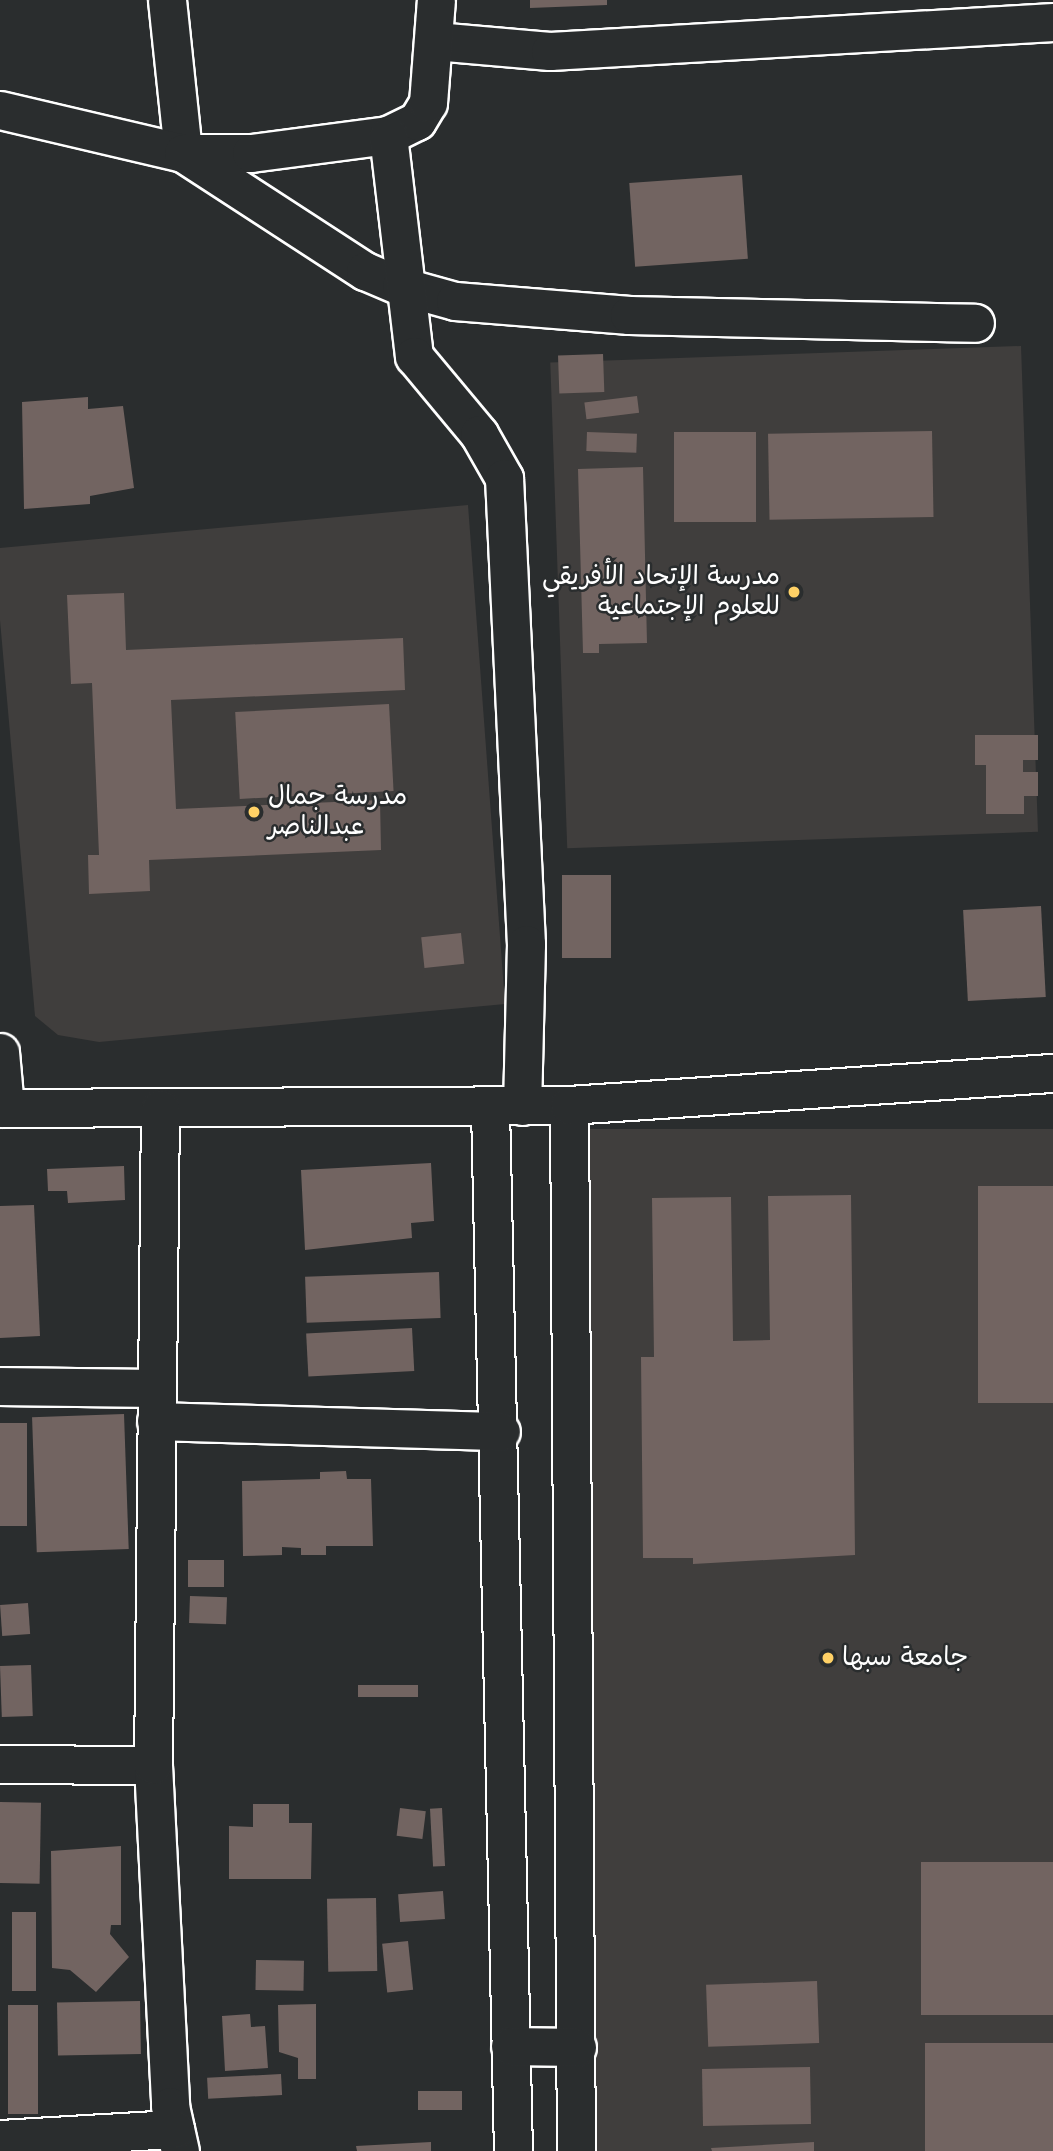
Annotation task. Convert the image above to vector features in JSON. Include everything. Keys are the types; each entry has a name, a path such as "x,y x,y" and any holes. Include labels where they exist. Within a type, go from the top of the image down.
{"street":[{"path":"167,0 183,153"},
{"path":"0,110 183,153 251,153 387,135 424,113 435,41 436,0"},
{"path":"435,41 550,51 1053,22"},
{"path":"387,135 401,286 414,356 479,434 504,478 526,944 506,1107 501,1431 513,2151"},
{"path":"183,153 365,271 401,286 455,301 629,315 975,323"},
{"path":"0,1052 2,1108 569,1105 1053,1073"},
{"path":"569,1105 578,2047 576,2151"},
{"path":"0,2140 177,2140 153,1765 160,1108"},
{"path":"0,1386 157,1405 501,1431"},
{"path":"0,1764 153,1765"},
{"path":"510,2046 578,2047"}],"shaded area":[{"name":"مدرسة الإتحاد الأفريقي للعلوم الإجتماعية","path":"1021,346 1038,832 567,848 550,362"},
{"name":"مدرسة جمال عبدالناصر","path":"468,505 505,1004 99,1042 58,1035 35,1016 0,620 0,548"},
{"name":"جامعة سبها","path":"589,1129 1053,1129 1053,2151 589,2151"}],"building":[{"path":"530,0 607,0 607,5 530,8"},
{"path":"742,175 748,259 635,267 629,183"},
{"path":"603,354 604,392 559,394 558,356"},
{"path":"637,396 639,413 586,419 584,402"},
{"path":"88,397 88,409 123,406 134,488 90,496 90,504 24,509 22,402"},
{"path":"932,431 934,517 770,520 768,434"},
{"path":"587,432 637,434 636,453 586,451"},
{"path":"674,432 756,432 756,522 674,522"},
{"path":"643,467 647,643 599,644 599,653 583,653 578,469"},
{"path":"124,593 126,650 403,638 405,690 171,700 176,809 380,800 381,850 149,860 150,891 89,894 88,855 99,855 92,683 71,684 67,595"},
{"path":"389,704 394,791 240,799 235,712"},
{"path":"975,735 1038,735 1038,760 1023,760 1023,772 1038,772 1038,796 1024,796 1024,814 986,814 986,765 975,765"},
{"path":"562,875 611,875 611,958 562,958"},
{"path":"1041,906 1046,997 968,1001 963,910"},
{"path":"461,933 464,964 424,968 421,937"},
{"path":"431,1163 434,1221 411,1223 412,1238 305,1250 301,1170"},
{"path":"124,1166 125,1200 68,1203 67,1191 48,1191 47,1169"},
{"path":"978,1186 1053,1186 1053,1403 978,1403"},
{"path":"851,1195 855,1555 693,1564 693,1558 643,1558 641,1357 654,1357 652,1198 731,1197 733,1341 770,1340 768,1196"},
{"path":"34,1205 40,1336 0,1338 0,1206"},
{"path":"439,1272 441,1318 307,1323 305,1277"},
{"path":"412,1328 414,1371 308,1376 306,1334"},
{"path":"124,1414 129,1549 37,1552 32,1417"},
{"path":"0,1423 27,1423 27,1526 0,1526"},
{"path":"346,1471 347,1479 371,1479 373,1546 326,1546 326,1555 301,1555 301,1548 282,1547 282,1555 243,1556 242,1481 320,1479 320,1472"},
{"path":"188,1560 224,1560 224,1587 188,1587"},
{"path":"190,1596 227,1597 226,1624 189,1623"},
{"path":"28,1603 30,1634 2,1636 0,1605"},
{"path":"31,1665 33,1716 2,1717 0,1666"},
{"path":"358,1685 418,1685 418,1697 358,1697"},
{"path":"0,1802 41,1803 40,1884 0,1883"},
{"path":"253,1804 289,1804 289,1823 312,1823 311,1879 229,1879 229,1826 253,1827"},
{"path":"400,1808 426,1811 422,1839 397,1836"},
{"path":"442,1808 445,1866 433,1867 430,1809"},
{"path":"121,1846 121,1925 111,1925 110,1934 129,1957 96,1992 70,1970 52,1968 51,1851"},
{"path":"921,1862 1053,1862 1053,2015 921,2015"},
{"path":"443,1891 445,1919 400,1922 398,1894"},
{"path":"376,1898 377,1971 328,1972 327,1899"},
{"path":"12,1912 36,1912 36,1991 12,1991"},
{"path":"408,1941 413,1990 387,1992 382,1944"},
{"path":"256,1960 304,1961 303,1991 255,1990"},
{"path":"817,1981 819,2043 708,2047 706,1985"},
{"path":"140,2001 141,2054 58,2055 57,2002"},
{"path":"316,2004 316,2079 298,2079 298,2058 279,2052 278,2005"},
{"path":"8,2005 38,2005 38,2114 8,2114"},
{"path":"250,2014 251,2027 265,2026 268,2068 225,2071 222,2016"},
{"path":"925,2043 1053,2043 1053,2151 925,2151"},
{"path":"810,2067 811,2124 703,2126 702,2069"},
{"path":"281,2074 282,2095 208,2099 207,2078"},
{"path":"418,2091 462,2091 462,2110 418,2110"},
{"path":"431,2142 431,2151 357,2151 356,2146"},
{"path":"814,2142 814,2151 712,2151 711,2148"}],"place":[{"name":"مدرسة الإتحاد الأفريقي للعلوم الإجتماعية","path":"794,592"},
{"name":"مدرسة جمال عبدالناصر","path":"254,812"},
{"name":"جامعة سبها","path":"828,1658"}]}
